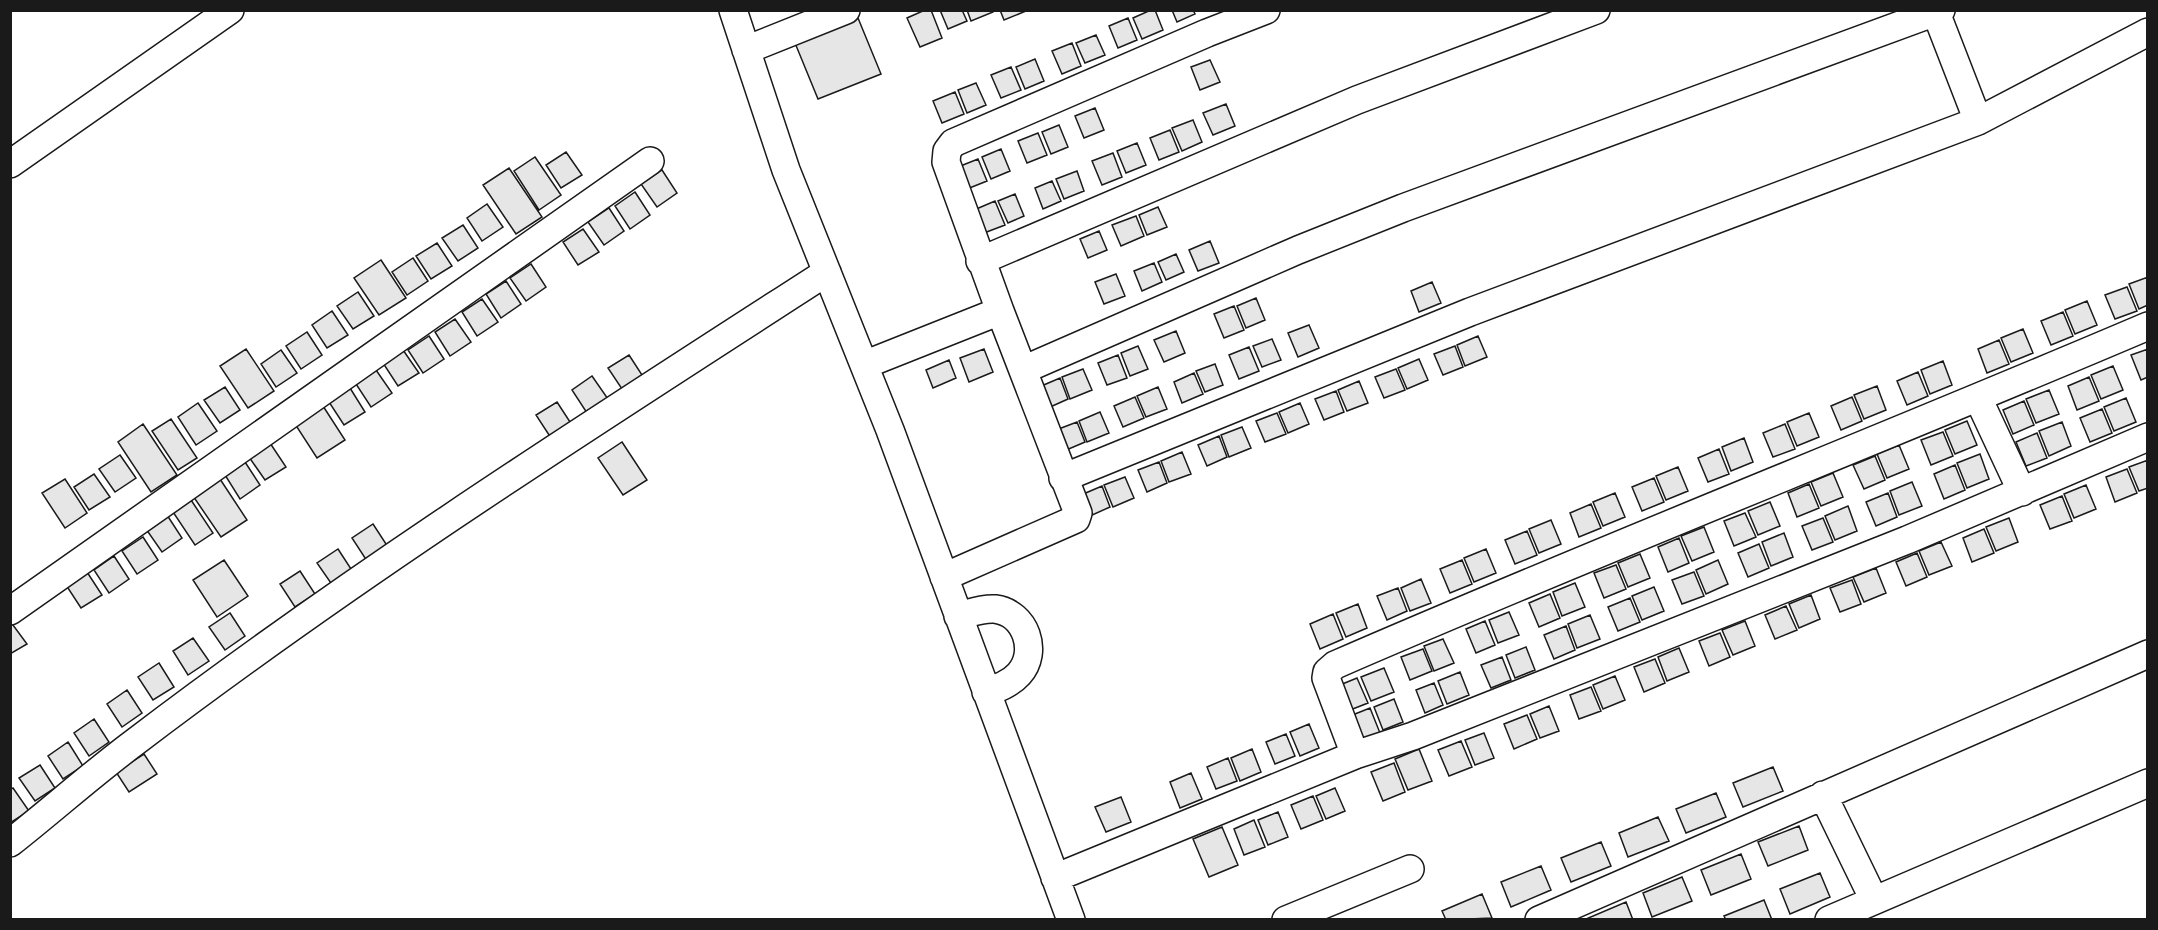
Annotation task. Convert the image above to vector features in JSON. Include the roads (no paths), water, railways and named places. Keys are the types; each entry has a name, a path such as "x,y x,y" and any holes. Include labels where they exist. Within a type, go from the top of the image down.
{"street":[{"path":"10,164 230,10"},
{"path":"733,10 786,170 864,365 1071,920"},
{"path":"746,50 846,10"},
{"path":"944,577 1076,519 1078,513 980,261 946,162 947,151 953,143 1207,33 1266,10"},
{"path":"980,261 1346,104 1596,10"},
{"path":"1023,370 1298,250 1403,208 1937,11 1978,121"},
{"path":"1063,478 1470,312 1978,121 2148,32"},
{"path":"10,611 650,162"},
{"path":"10,843 132,743 299,623 595,422 827,272"},
{"path":"864,365 1000,311"},
{"path":"1355,755 1326,678 1327,672 1335,665 1526,582 1978,398 2148,326"},
{"path":"1978,398 2022,492"},
{"path":"1055,878 1355,755 1413,736 2022,492 2148,436"},
{"path":"958,616 987,609 998,609 1018,620 1028,640 1029,651 1021,672 1013,680 986,692"},
{"path":"1539,920 2148,654"},
{"path":"1829,920 2148,783"},
{"path":"1823,795 1874,900"},
{"path":"1286,920 1410,869"}]}
